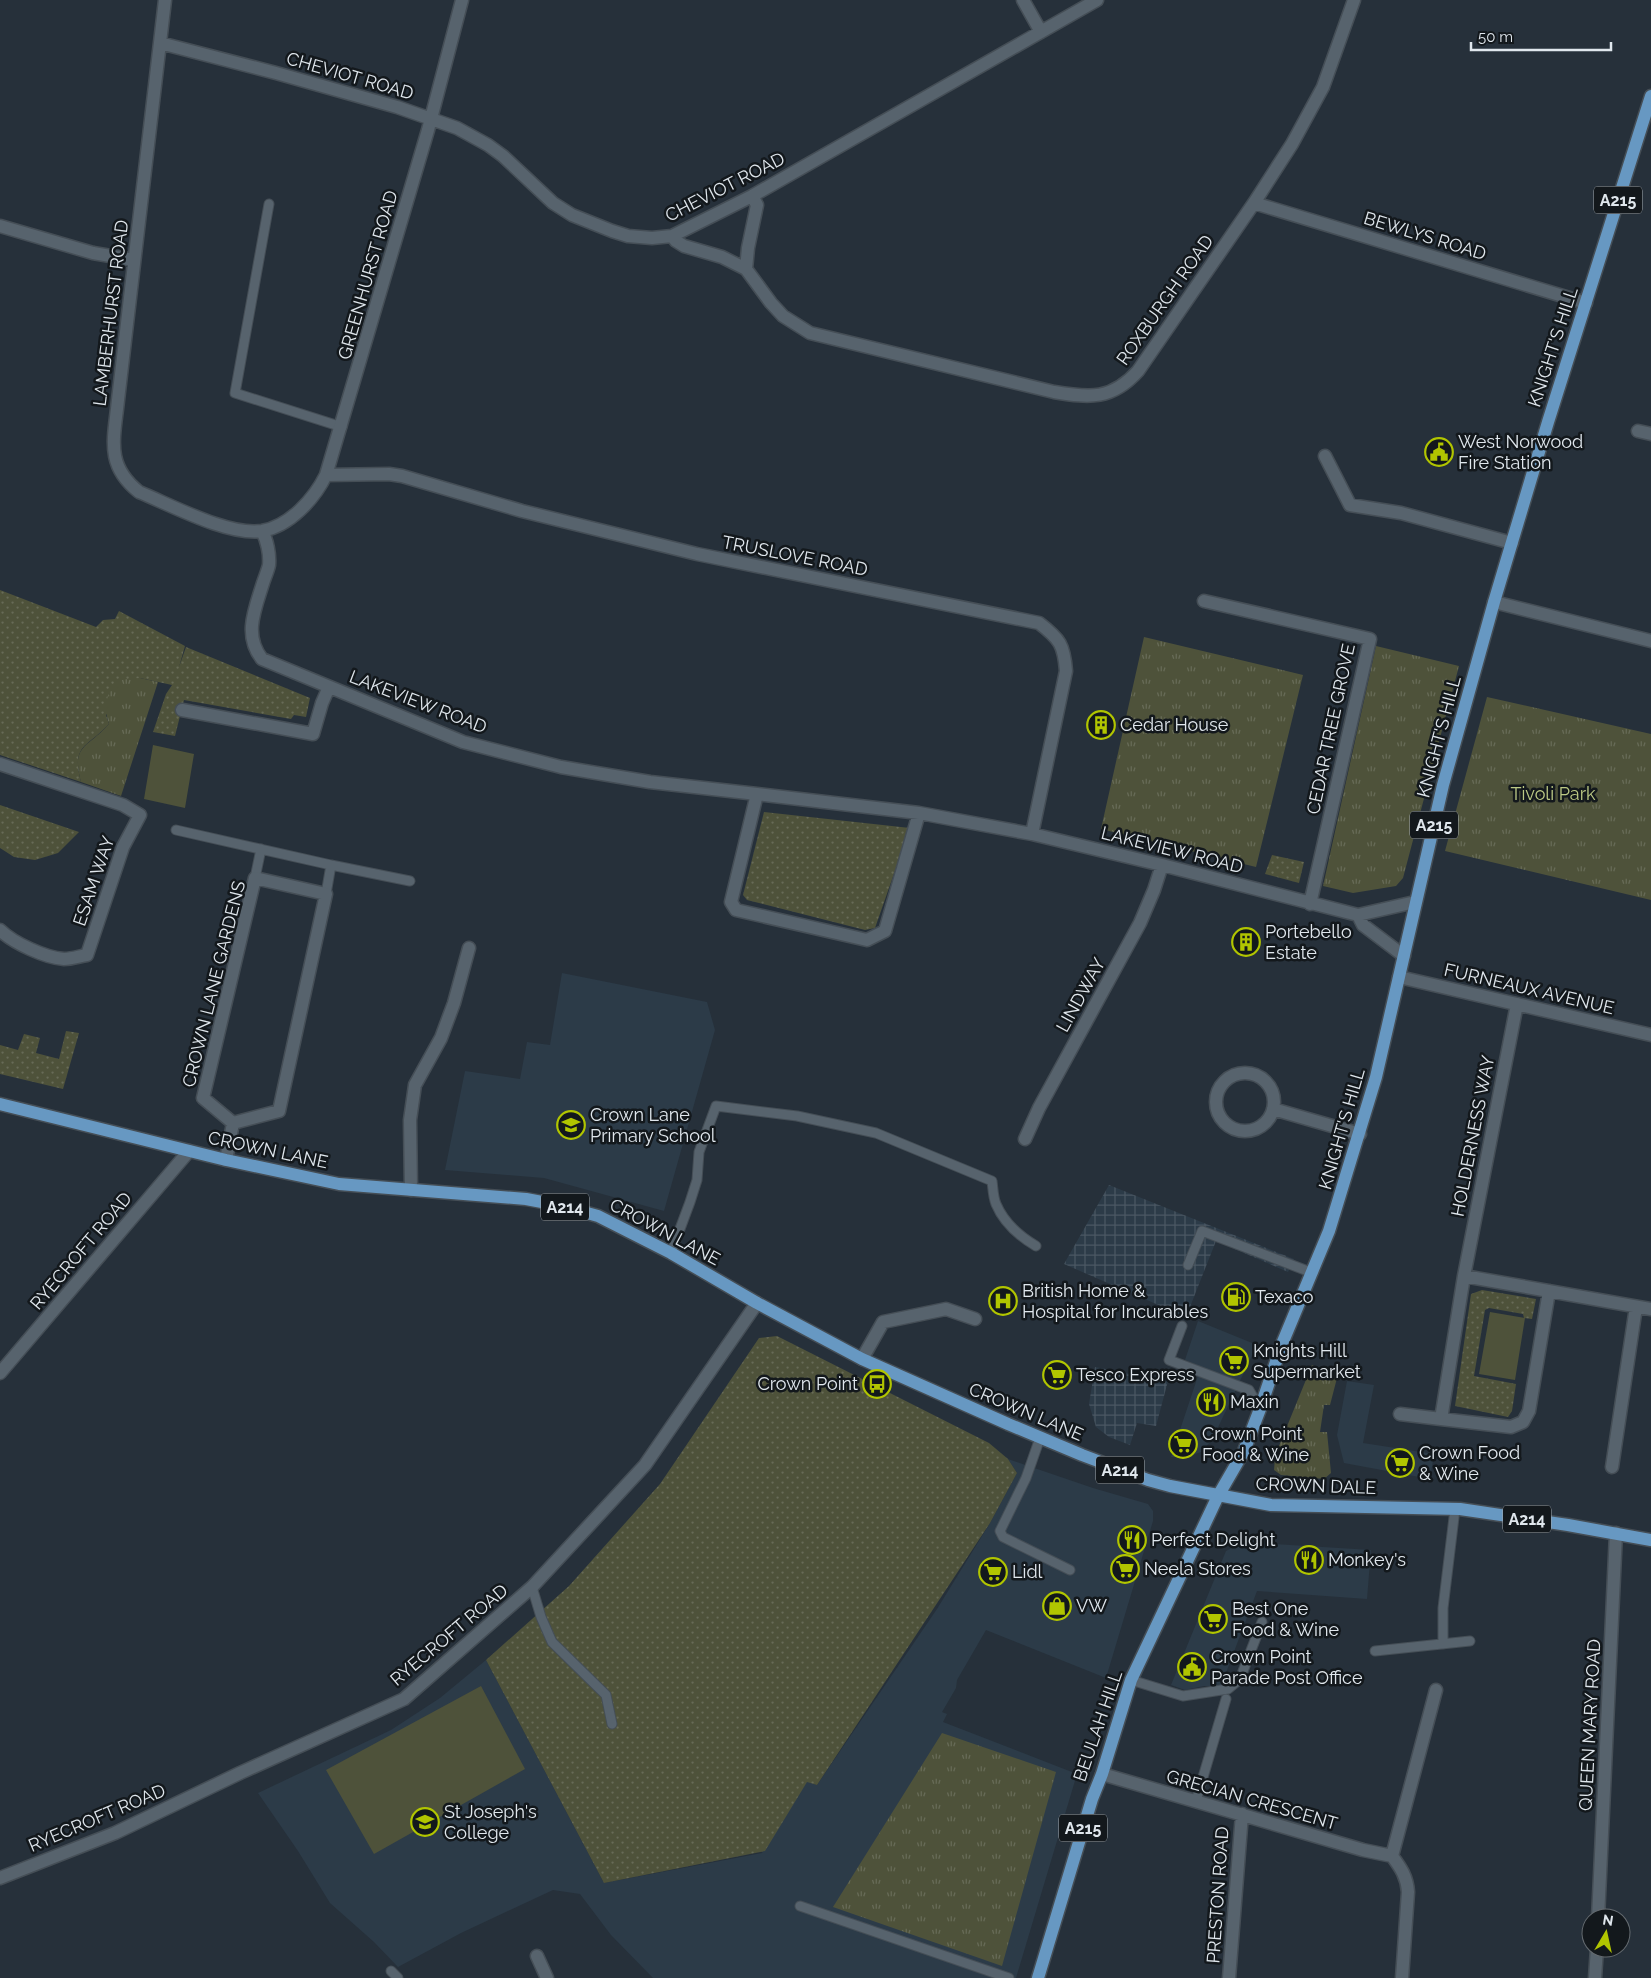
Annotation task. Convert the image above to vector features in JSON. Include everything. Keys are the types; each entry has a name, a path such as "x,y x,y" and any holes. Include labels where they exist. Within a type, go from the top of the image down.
{"main road":[{"name":"KNIGHT'S HILL","path":"1218,1496 1244,1451 1282,1344 1330,1231 1376,1077 1443,785 1494,602 1650,104"},
{"name":"CROWN LANE","path":"0,1104 226,1160 339,1184 526,1199 558,1205 598,1216 671,1253 756,1303 862,1359 1040,1438 1148,1480 1218,1496"},
{"name":"CROWN DALE","path":"1218,1496 1271,1505 1455,1509 1651,1540"},
{"name":"BEULAH HILL","path":"1038,1978 1092,1799 1102,1774 1131,1680 1218,1496"}],"street":[{"name":"LAMBERHURST ROAD","path":"165,0 114,439 115,461 119,472 139,492 234,529 262,531"},
{"name":"GREENHURST ROAD","path":"262,531 287,520 300,510 320,486 326,475 342,427 431,119 462,0"},
{"path":"1023,0 1040,32"},
{"name":"CHEVIOT ROAD","path":"160,43 397,107 457,128 488,145 503,156 553,203 572,215 628,236 652,238 672,236 752,196 1097,0"},
{"name":"ROXBURGH ROAD","path":"672,236 684,246 722,257 746,269 770,303 783,316 810,333 1054,392 1083,397 1103,395 1128,382 1138,371 1254,203 1292,144 1323,87 1354,0"},
{"path":"746,269 748,248 757,205 752,196"},
{"name":"BEWLYS ROAD","path":"1254,203 1586,304"},
{"path":"0,226 93,253 134,260"},
{"path":"1325,456 1350,505 1401,513 1512,543"},
{"name":"TRUSLOVE ROAD","path":"326,475 389,474 402,476 522,511 697,554 1039,623 1056,636 1064,653 1066,671 1032,834"},
{"name":"LAKEVIEW ROAD","path":"262,531 266,540 269,565 252,626 252,640 256,651 262,659 463,742 561,767 650,782 919,813 1032,834 1162,864 1358,915 1415,902"},
{"name":"CEDAR TREE GROVE","path":"1204,601 1370,640 1310,904"},
{"path":"1494,602 1651,641"},
{"path":"182,710 313,734 329,687"},
{"name":"ESAM WAY","path":"0,764 123,805 140,815 122,847 87,955 63,959 50,956 28,948 4,935 0,930"},
{"path":"757,794 730,902 736,910 867,940 885,931 919,813"},
{"name":"LINDWAY","path":"1025,1140 1039,1108 1140,923 1154,890 1162,864"},
{"name":"CROWN LANE GARDENS","path":"233,1123 203,1098 255,878 326,894"},
{"path":"226,1160 233,1123 279,1111 326,894"},
{"path":"1358,915 1363,924 1404,956"},
{"path":"412,1190 410,1120 415,1085 441,1038 454,1004 469,948"},
{"name":"FURNEAUX AVENUE","path":"1399,977 1651,1035"},
{"name":"HOLDERNESS WAY","path":"1441,1419 1464,1276 1517,1004"},
{"path":"1241,1073 1252,1074 1262,1079 1270,1087 1274,1098 1273,1109 1268,1119 1259,1127 1248,1131 1237,1130 1227,1125 1220,1116 1216,1106 1217,1094 1222,1084 1230,1076 1241,1073"},
{"path":"1273,1109 1360,1134"},
{"name":"RYECROFT ROAD","path":"0,1373 189,1151"},
{"path":"1464,1276 1651,1309"},
{"path":"1400,1414 1511,1427 1523,1422 1529,1411 1549,1291"},
{"name":"RYECROFT ROAD","path":"0,1878 115,1833 240,1773 404,1699 532,1587 645,1465 756,1303"},
{"path":"1612,1467 1636,1307"},
{"path":"862,1359 884,1322 946,1309 975,1319"},
{"name":"QUEEN MARY ROAD","path":"1598,1908 1616,1533"},
{"path":"1402,1978 1408,1892 1404,1872 1392,1856 1436,1690"},
{"name":"GRECIAN CRESCENT","path":"1102,1774 1363,1850 1392,1856"},
{"name":"PRESTON ROAD","path":"1229,1978 1242,1814"},
{"path":"537,1956 547,1978"},
{"path":"1595,1978 1596,1958"}],"lane":[{"path":"268,204 235,393 342,427"},
{"path":"176,830 410,881"},
{"path":"255,878 261,850"},
{"path":"326,894 332,865"},
{"path":"671,1253 697,1180 699,1152 716,1106 797,1116 876,1132 992,1181 996,1203 1007,1222 1021,1237 1036,1246"},
{"path":"1188,1265 1202,1231 1313,1273"},
{"path":"1182,1326 1169,1360 1249,1390 1260,1409"},
{"path":"1040,1438 1026,1478 1000,1531 1004,1537 1070,1570"},
{"path":"1443,1644 1443,1608 1455,1509"},
{"path":"532,1587 541,1617 552,1642 606,1695 612,1724"},
{"path":"1131,1680 1183,1696 1228,1689 1240,1679 1262,1622"},
{"path":"1375,1651 1470,1641"},
{"path":"1196,1801 1226,1699"},
{"path":"800,1906 1009,1978"},
{"path":"391,1971 398,1978"}],"shaded area":[{"name":"Crown Lane Primary School","path":"562,973 707,1002 715,1030 664,1211 544,1178 445,1170 465,1071 520,1079 527,1042 550,1045"},
{"path":"1109,1185 1294,1259 1288,1272 1216,1241 1186,1317 1064,1264"},
{"path":"1198,1321 1257,1345 1212,1440 1201,1452 1186,1457 1171,1457 1201,1367 1185,1360"},
{"path":"1095,1367 1168,1381 1156,1426 1137,1423 1130,1445 1109,1437 1096,1427 1089,1404"},
{"path":"1347,1381 1374,1385 1363,1443 1434,1454 1430,1479 1344,1463 1337,1435"},
{"name":"St Joseph's College","path":"1008,1459 1093,1488 1148,1504 1153,1511 1153,1521 1106,1678 986,1630 957,1680 956,1688 942,1712 947,1714 943,1722 1077,1774 1016,1978 653,1978 611,1935 580,1894 553,1890 461,1933 398,1967 374,1942 330,1903 298,1851 258,1793 391,1730 440,1698 486,1660 604,1883 762,1853 807,1781 817,1785 937,1609 990,1523 1017,1473"},
{"path":"1243,1542 1371,1550 1367,1599 1257,1591 1221,1686 1204,1686 1185,1690 1171,1685 1226,1551"}],"green space":[{"path":"0,590 96,627 103,620 115,619 119,611 185,646 179,667 186,647 310,698 306,717 294,715 291,719 184,700 175,736 153,732 166,694 172,685 140,678 106,715 109,724 80,753 78,770 81,782 0,755"},
{"path":"1144,637 1303,675 1256,867 1101,829"},
{"path":"1376,646 1459,666 1403,878 1396,886 1353,893 1323,886"},
{"path":"140,678 158,682 121,796 81,782 78,770 80,754 83,748 109,724 106,712 108,695 118,680"},
{"name":"Tivoli Park","path":"1487,697 1651,734 1651,900 1445,851"},
{"path":"153,745 194,754 185,808 144,799"},
{"path":"0,805 79,832 58,853 35,860 14,857 0,848"},
{"path":"764,812 910,828 875,928 865,930 747,900 743,895"},
{"path":"1272,855 1304,862 1299,883 1265,874"},
{"path":"66,1031 79,1033 63,1089 0,1074 0,1045 18,1050 24,1034 40,1038 36,1053 59,1059"},
{"path":"1482,1290 1536,1299 1532,1319 1524,1318 1523,1314 1489,1308 1485,1310 1474,1376 1516,1384 1512,1411 1508,1417 1455,1406 1471,1294"},
{"path":"1490,1312 1525,1318 1515,1380 1479,1374"},
{"path":"777,1336 989,1443 1008,1459 1017,1473 990,1523 817,1785 807,1782 765,1851 604,1883 486,1660 569,1586 660,1484 759,1338"},
{"path":"1312,1365 1337,1378 1330,1405 1324,1405 1320,1432 1327,1432 1331,1473 1324,1479 1281,1475 1274,1470 1279,1446"},
{"path":"481,1686 525,1769 374,1854 326,1770"},
{"path":"942,1733 1056,1772 1002,1966 833,1907"}],"place":[{"name":"West Norwood Fire Station","path":"1439,452"},
{"name":"Cedar House","path":"1101,725"},
{"name":"Portebello Estate","path":"1246,942"},
{"name":"Crown Lane Primary School","path":"571,1125"},
{"name":"Texaco","path":"1236,1297"},
{"name":"British Home & Hospital for Incurables","path":"1003,1301"},
{"name":"Knights Hill Supermarket","path":"1234,1361"},
{"name":"Tesco Express","path":"1057,1375"},
{"name":"Crown Point","path":"877,1384"},
{"name":"Maxin","path":"1211,1402"},
{"name":"Crown Point Food & Wine","path":"1183,1444"},
{"name":"Crown Food & Wine","path":"1400,1463"},
{"name":"Perfect Delight","path":"1132,1540"},
{"name":"Monkey's","path":"1309,1560"},
{"name":"Neela Stores","path":"1125,1569"},
{"name":"Lidl","path":"993,1572"},
{"name":"VW","path":"1057,1606"},
{"name":"Best One Food & Wine","path":"1213,1619"},
{"name":"Crown Point Parade Post Office","path":"1192,1667"},
{"name":"St Joseph's College","path":"425,1822"}]}
